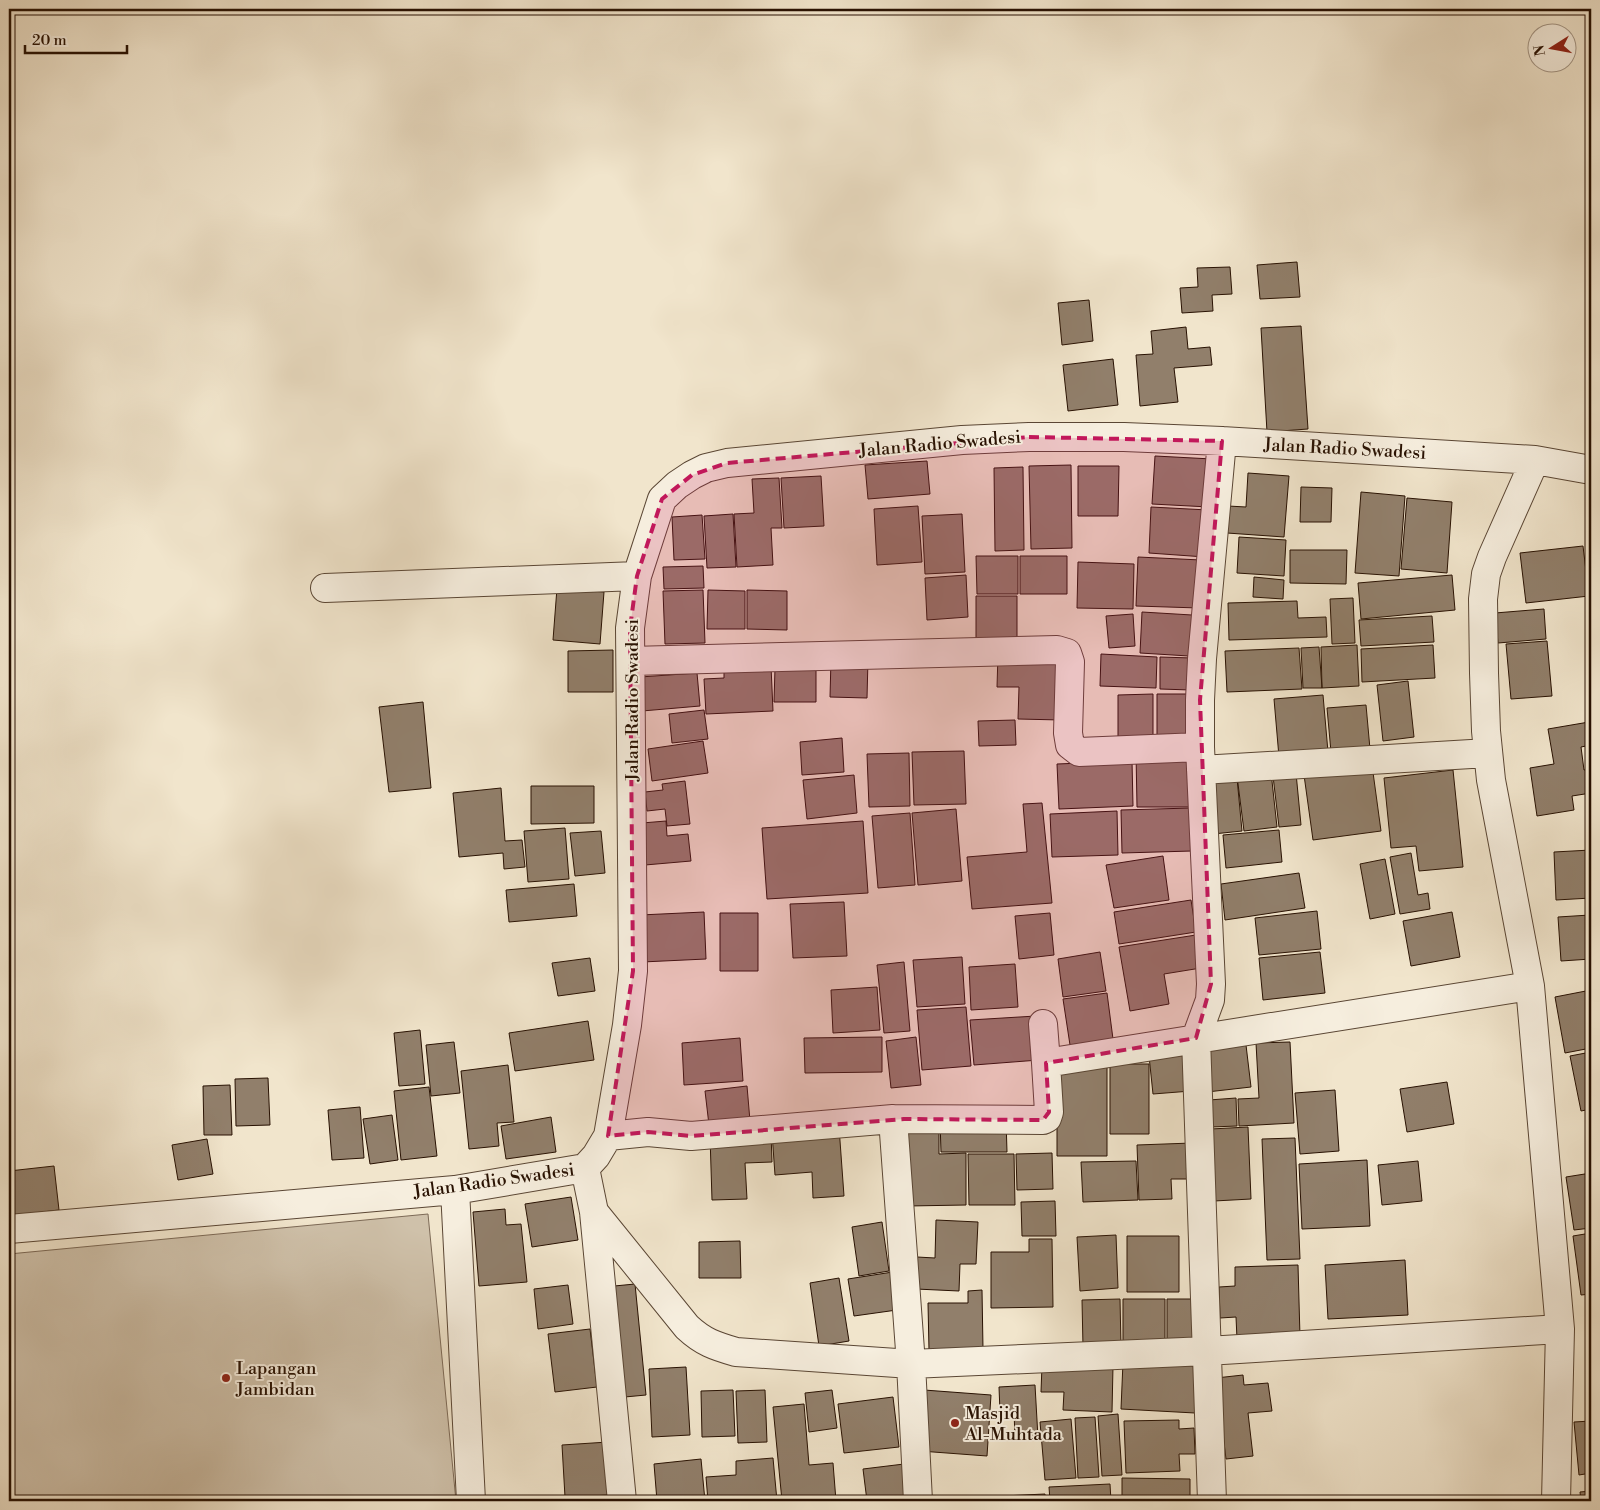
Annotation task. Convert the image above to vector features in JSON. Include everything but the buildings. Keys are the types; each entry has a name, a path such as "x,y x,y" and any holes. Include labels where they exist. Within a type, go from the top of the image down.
{"street":[{"name":"Jalan Radio Swadesi","path":"9,1229 456,1190 585,1168 596,1156 608,1136 627,1025 633,971 630,628 637,576 662,499 677,485 692,475 713,466 727,463 982,439 1124,437 1535,460 1591,470"},
{"path":"1212,1501 1196,1038 1210,1000 1211,984 1200,758 1202,659 1222,441"},
{"path":"1535,460 1486,574 1483,599 1484,673 1488,753 1500,835 1530,986 1560,1329 1556,1501"},
{"path":"325,588 637,576"},
{"path":"630,661 1057,650 1067,653 1070,662 1068,734 1070,745 1079,752 1200,758 1488,753"},
{"path":"1046,1063 1530,986"},
{"path":"608,1136 648,1132 700,1135 893,1119 1043,1120 1048,1118 1049,1112 1043,1024"},
{"path":"893,1119 918,1501"},
{"path":"585,1168 594,1212 622,1501"},
{"path":"456,1190 472,1501"},
{"path":"594,1212 687,1327 700,1339 736,1352 910,1364 1207,1351 1560,1329"}],"highlighted area":[{"path":"1029,437 1222,441 1200,700 1211,984 1196,1038 1046,1063 1049,1112 1043,1120 904,1119 691,1136 648,1132 608,1136 633,971 630,628 637,576 662,499 692,475 727,463"}],"shaded area":[{"name":"Lapangan Jambidan","path":"428,1214 456,1501 9,1501 9,1254"}],"place":[{"name":"Lapangan Jambidan","path":"226,1378"},
{"name":"Masjid Al-Muhtada","path":"955,1423"}]}
